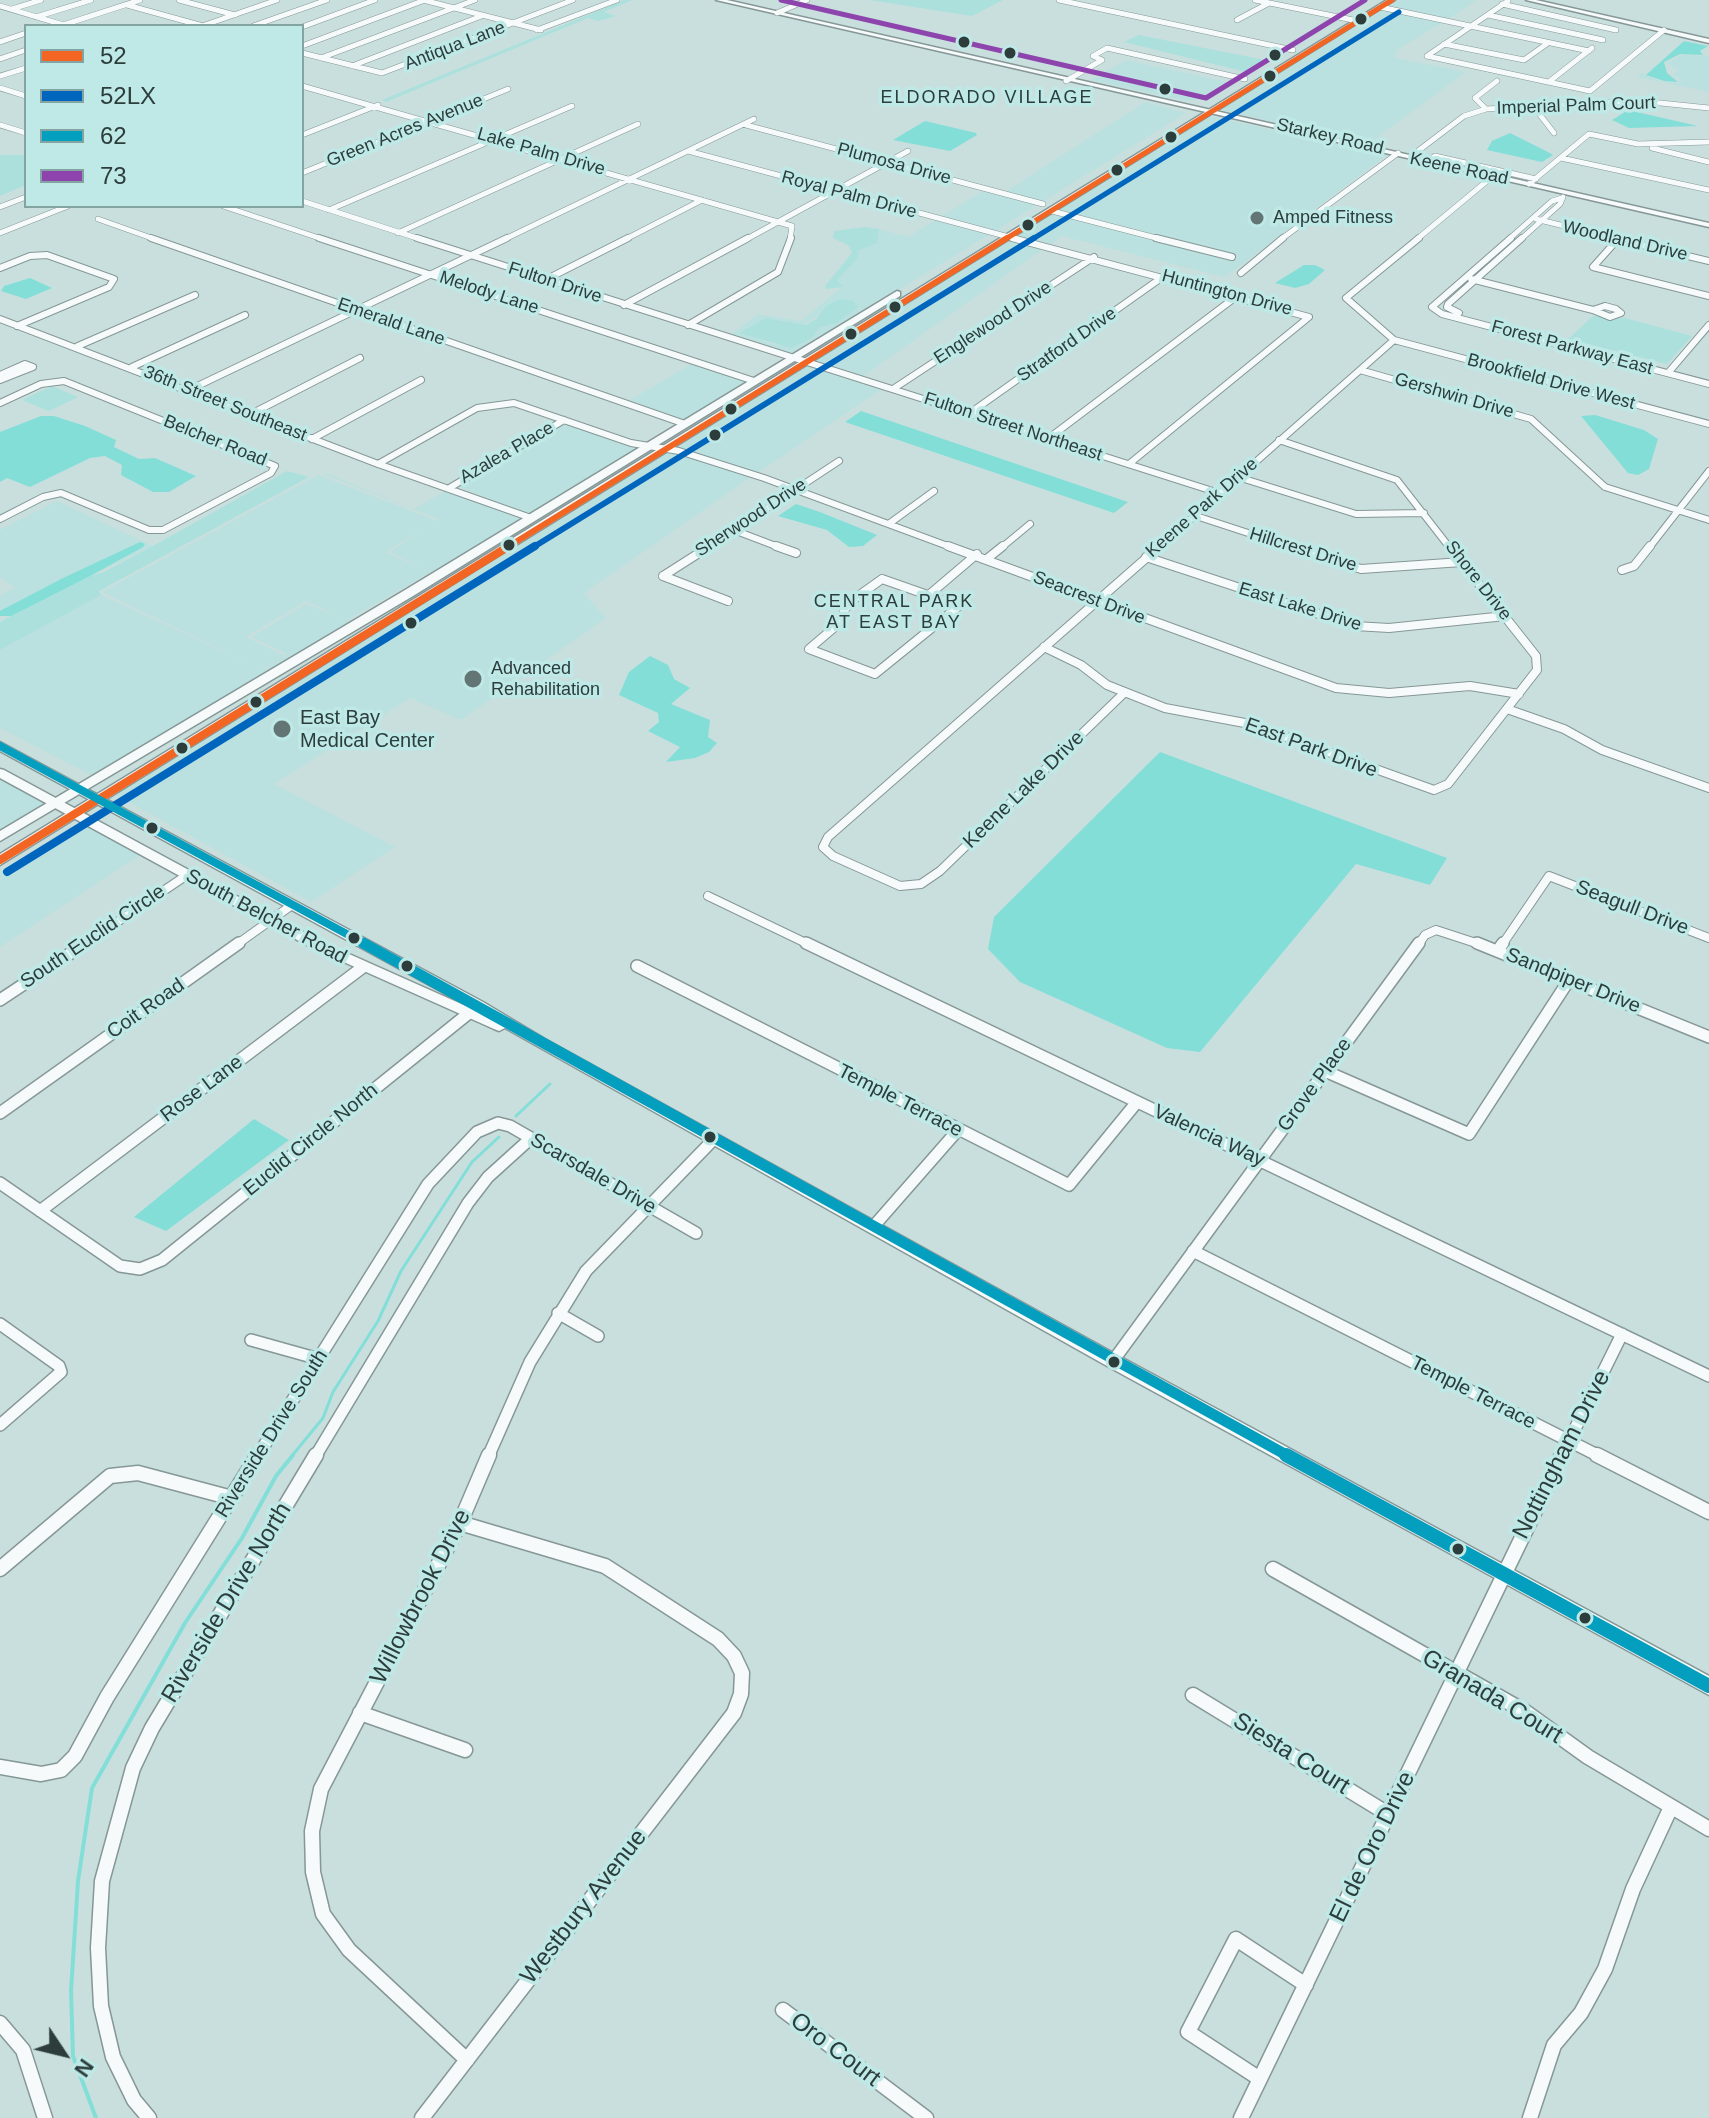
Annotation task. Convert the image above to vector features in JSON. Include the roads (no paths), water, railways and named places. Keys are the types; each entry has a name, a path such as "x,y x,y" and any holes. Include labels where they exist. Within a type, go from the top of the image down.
{"main road":[{"path":"719,0 1212,112"},
{"path":"736,0 780,12"},
{"path":"0,860 1275,73 1306,53 1346,19 1375,4 1392,0"},
{"path":"0,837 560,501 1293,50 1358,21 1375,4"},
{"path":"1275,73 1293,56 1293,50"},
{"name":"Keene Road","path":"1212,112 1493,176 1532,181 1565,195 1709,225"},
{"path":"1120,169 1119,163 1136,152 1142,142"},
{"path":"1090,187 1091,181 1108,170 1106,164"},
{"path":"920,292 923,284 950,267 953,259"},
{"path":"868,325 873,316 900,299 902,290"},
{"path":"553,520 560,501"},
{"name":"South Belcher Road","path":"0,746 405,966 473,1009 540,1043 1502,1575 1709,1686"},
{"name":"South Belcher Road","path":"0,773 271,921 363,967 473,1009"}],"street":[{"path":"10,9 41,0"},
{"path":"36,17 91,0"},
{"path":"65,24 140,0"},
{"path":"179,0 235,15"},
{"path":"209,24 277,0"},
{"path":"259,24 327,0"},
{"path":"304,26 375,0"},
{"path":"304,45 424,0 541,30 617,0"},
{"path":"321,58 475,0"},
{"name":"Antiqua Lane","path":"352,66 382,73 573,0"},
{"path":"780,12 807,0"},
{"path":"1059,0 1293,50"},
{"path":"1255,0 1358,21"},
{"path":"1279,5 1287,0"},
{"path":"1509,0 1427,56 1590,91 1664,30"},
{"path":"1529,0 1709,41"},
{"path":"1237,20 1269,3"},
{"path":"1375,4 1589,51"},
{"path":"1502,4 1616,30 1550,81"},
{"path":"125,5 196,24"},
{"path":"0,6 59,24"},
{"path":"304,54 352,66 484,15"},
{"path":"1488,15 1603,40"},
{"path":"0,42 24,34"},
{"path":"1444,44 1524,60 1548,43"},
{"path":"1069,79 1102,60 1093,56 1107,48 1245,79"},
{"path":"0,59 24,51"},
{"path":"0,76 24,69"},
{"path":"1486,109 1475,98 1497,81"},
{"name":"Lake Palm Drive","path":"304,86 431,120 778,221"},
{"path":"0,88 24,95"},
{"name":"Green Acres Avenue","path":"304,172 508,89"},
{"name":"Imperial Palm Court","path":"1410,157 1464,116 1486,109 1641,101 1709,108"},
{"path":"304,134 378,105"},
{"path":"329,210 572,106"},
{"path":"1534,107 1554,133"},
{"path":"189,390 754,119"},
{"path":"398,233 638,124"},
{"path":"0,125 24,132"},
{"name":"Plumosa Drive","path":"746,125 1043,204"},
{"path":"1428,161 1435,156 1532,181 1589,134 1709,162"},
{"path":"1638,144 1709,142"},
{"name":"Royal Palm Drive","path":"688,151 1012,235"},
{"path":"624,305 908,151"},
{"path":"1241,273 1266,254 1270,247 1396,154"},
{"path":"1561,158 1709,190"},
{"path":"1394,340 1346,298 1493,176"},
{"path":"1465,277 1552,201 1565,195"},
{"path":"1474,280 1560,204 1565,195"},
{"path":"0,207 24,198"},
{"path":"545,280 702,200"},
{"name":"Fulton Drive","path":"304,202 808,362"},
{"path":"0,233 63,208"},
{"name":"Melody Lane","path":"229,208 754,381"},
{"path":"1052,211 1232,257"},
{"name":"Emerald Lane","path":"98,219 685,424"},
{"name":"Woodland Drive","path":"1532,219 1709,261"},
{"path":"688,325 778,272 794,230 778,221"},
{"name":"Huntington Drive","path":"1012,235 1309,317 1129,464"},
{"path":"1618,239 1593,267 1709,296"},
{"path":"0,268 39,254 114,279 114,282 17,326"},
{"name":"Englewood Drive","path":"893,389 1094,257"},
{"name":"Stratford Drive","path":"970,413 1164,276"},
{"path":"1465,277 1593,310"},
{"name":"Forest Parkway East","path":"1465,277 1434,304 1432,307 1435,311 1709,381"},
{"name":"Forest Parkway East","path":"1474,280 1447,307 1670,371"},
{"path":"78,346 195,295"},
{"path":"1049,438 1237,296"},
{"path":"132,367 245,315"},
{"name":"36th Street Southeast","path":"0,319 78,346 378,464 436,485 451,487 531,518"},
{"path":"1670,371 1709,325"},
{"name":"Keene Park Drive","path":"921,884 900,886 833,856 823,847 828,837 1394,340"},
{"name":"Brookfield Drive West","path":"1394,340 1709,424"},
{"path":"249,415 360,358"},
{"name":"Fulton Street Northeast","path":"808,362 1219,493"},
{"name":"Gershwin Drive","path":"1360,370 1531,419 1547,429 1605,487 1709,520"},
{"path":"312,439 421,380"},
{"name":"Belcher Road","path":"0,403 41,384 64,381 272,463 275,469 163,530 149,530 61,493 43,497 0,519"},
{"name":"Seacrest Drive","path":"378,464 488,404 514,403 648,447 668,448 796,490 1336,688 1389,693 1470,686 1519,694"},
{"name":"Azalea Place","path":"451,487 564,420"},
{"name":"Shore Drive","path":"1279,440 1391,476 1424,513 1539,663 1519,694 1448,784"},
{"name":"Sherwood Drive","path":"728,601 663,576 839,461"},
{"path":"1622,570 1634,566 1709,471"},
{"path":"1238,477 1356,514 1388,516 1424,513"},
{"path":"890,523 934,491"},
{"name":"Hillcrest Drive","path":"1193,515 1361,569 1462,562"},
{"path":"988,558 1030,524"},
{"path":"731,529 796,553"},
{"path":"927,593 974,553"},
{"name":"East Lake Drive","path":"1146,557 1355,626 1389,628 1505,616"},
{"path":"882,579 927,593 959,606 875,674 809,649 843,620 844,610 854,599 882,579"},
{"name":"East Park Drive","path":"1044,647 1124,693 1171,710 1250,724 1416,786 1434,790 1448,784"},
{"name":"Keene Lake Drive","path":"921,884 940,871 1124,693"},
{"path":"1507,709 1564,729 1602,750 1709,788"},
{"name":"South Euclid Circle","path":"0,1000 187,875"},
{"name":"Seagull Drive","path":"1498,950 1549,876 1709,938"},
{"name":"Valencia Way","path":"708,896 1709,1376"},
{"name":"Coit Road","path":"0,1113 292,905"},
{"name":"Sandpiper Drive","path":"1436,930 1498,950 1709,1037"},
{"name":"Grove Place","path":"1113,1361 1425,935 1436,930"},
{"path":"391,979 405,966"},
{"name":"Temple Terrace","path":"637,966 1069,1185 1137,1102"},
{"name":"Rose Lane","path":"40,1211 363,967"},
{"path":"1325,1071 1469,1134 1569,980"},
{"name":"Euclid Circle North","path":"40,1211 120,1266 140,1269 162,1260 473,1009"},
{"name":"Scarsdale Drive","path":"487,1125 510,1126 696,1233"},
{"name":"Riverside Drive South","path":"0,1767 41,1774 61,1770 75,1756 107,1697 428,1184 487,1125"},
{"path":"873,1227 958,1130"},
{"name":"Riverside Drive North","path":"149,2118 134,2100 113,2057 101,2006 98,1948 102,1881 133,1768 152,1728 468,1203 488,1177 530,1139"},
{"name":"Willowbrook Drive","path":"467,2060 349,1950 323,1914 313,1872 312,1831 321,1789 460,1523 530,1362 558,1313 586,1271 714,1139"},
{"path":"0,1183 40,1211"},
{"name":"Temple Terrace","path":"1193,1251 1709,1512"},
{"path":"558,1313 598,1336"},
{"path":"0,1324 59,1366 61,1372 57,1379 1,1422"},
{"name":"Nottingham Drive","path":"1502,1575 1622,1334"},
{"path":"251,1340 319,1359"},
{"path":"0,1569 110,1476 138,1473 232,1498"},
{"name":"Westbury Avenue","path":"422,2118 734,1713 741,1694 742,1673 734,1656 718,1639 605,1566 460,1523"},
{"name":"Granada Court","path":"1273,1569 1524,1711 1588,1757 1709,1829"},
{"name":"El de Oro Drive","path":"1241,2118 1458,1674 1502,1575"},
{"name":"Siesta Court","path":"1193,1695 1388,1814"},
{"path":"360,1713 465,1750"},
{"path":"1530,2118 1554,2045 1581,2013 1605,1969 1633,1889 1671,1807"},
{"path":"1260,2079 1188,2032 1236,1939 1306,1985"},
{"name":"Oro Court","path":"783,2010 926,2118"},
{"path":"0,2023 23,2050 45,2118"}],"waterway":[{"path":"516,1116 550,1084"},
{"path":"291,1457 323,1418 333,1392 378,1321 401,1271 472,1162 499,1137"},
{"path":"96,2118 73,2056 71,1991 78,1881 92,1788 185,1623 242,1538 276,1476 293,1455"}],"place":[{"name":"Amped Fitness","path":"1257,218"},
{"name":"Advanced Rehabilitation","path":"473,679"},
{"name":"East Bay Medical Center","path":"282,729"}],"district":[{"name":"ELDORADO VILLAGE","path":"987,98"},
{"name":"CENTRAL PARK AT EAST BAY","path":"894,612"}]}
